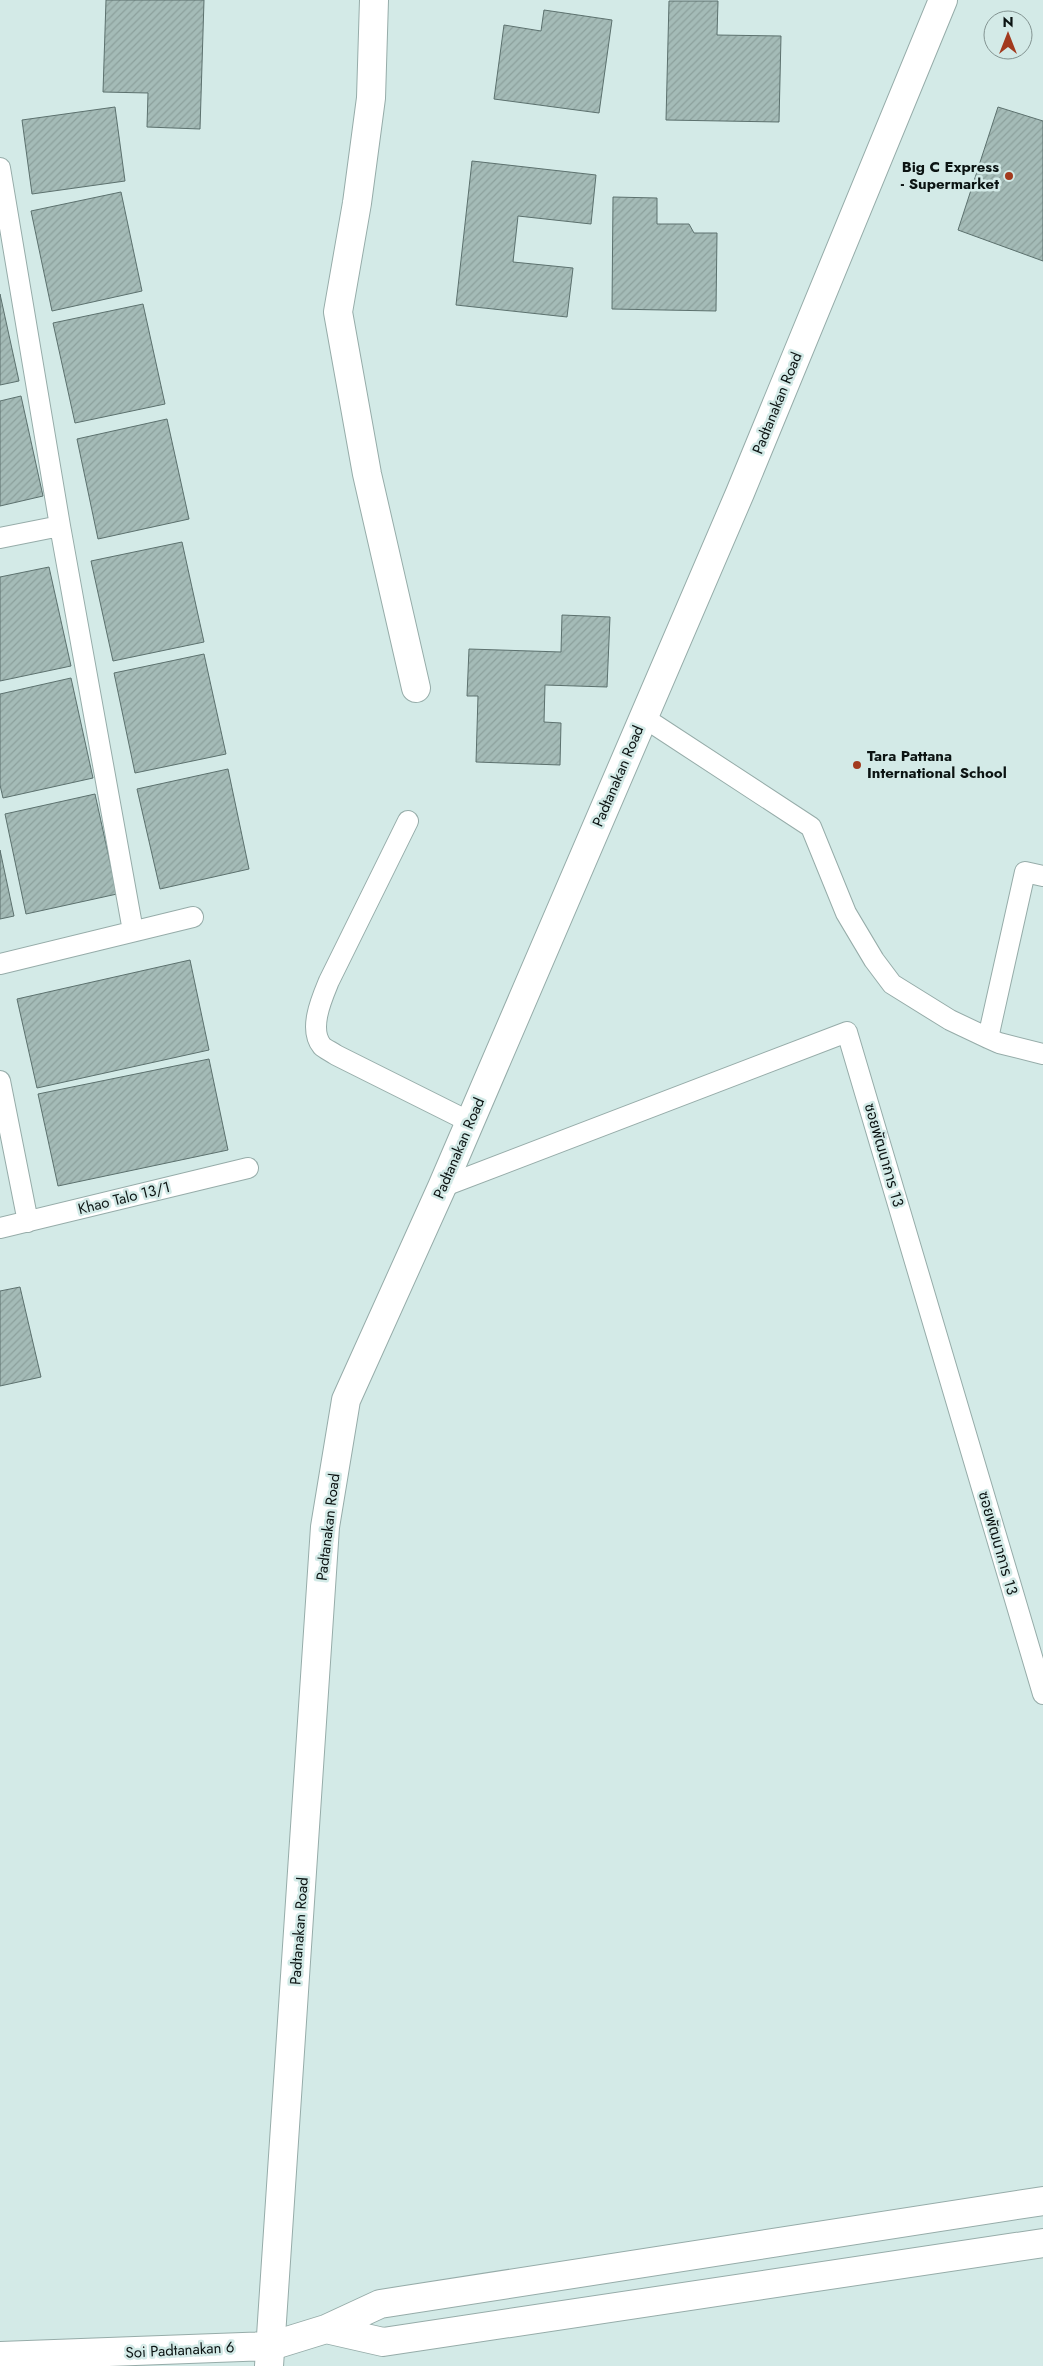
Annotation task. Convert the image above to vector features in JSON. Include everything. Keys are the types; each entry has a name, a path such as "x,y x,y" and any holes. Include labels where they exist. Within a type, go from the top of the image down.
{"street":[{"path":"374,0 371,98 357,203 338,312 367,474 416,688"},
{"name":"Padtanakan Road","path":"270,2356 325,1527 346,1400 442,1187 747,475 943,0"},
{"name":"Soi Padtanakan 6","path":"0,2356 270,2356 380,2304 1043,2201"},
{"path":"326,2329 383,2342 1043,2243"}],"lane":[{"path":"0,168 60,526 134,931"},
{"path":"0,538 60,526"},
{"path":"643,717 811,827 846,913 874,960 892,984 950,1020 988,1038 999,1043 1043,1054"},
{"path":"408,821 328,981 320,1005 316,1032 322,1046 336,1055 470,1122"},
{"path":"988,1038 1025,872 1043,876"},
{"path":"0,964 193,917"},
{"name":"ซอยพัฒนาการ 13","path":"442,1187 847,1032 1043,1694"},
{"path":"0,1081 28,1222"},
{"name":"Khao Talo 13/1","path":"0,1228 248,1168"}],"building":[{"path":"106,0 204,0 200,129 147,127 148,93 103,92"},
{"path":"669,1 718,1 717,35 781,36 779,122 666,120"},
{"path":"544,10 612,20 599,113 494,99 504,25 541,31"},
{"path":"115,107 125,181 32,194 22,120"},
{"name":"Big C Express - Supermarket","path":"998,107 1043,121 1043,261 958,230"},
{"path":"472,161 596,175 591,224 518,216 513,262 573,268 567,317 456,305"},
{"path":"121,192 142,291 52,311 31,211"},
{"path":"613,197 657,198 657,224 689,224 694,233 717,233 716,311 612,309"},
{"path":"0,294 19,381 0,385"},
{"path":"143,304 165,404 75,423 53,323"},
{"path":"21,396 43,496 0,506 0,401"},
{"path":"167,419 189,519 98,539 77,439"},
{"path":"182,542 204,642 113,661 91,561"},
{"path":"49,567 71,666 0,681 0,577"},
{"path":"562,615 610,617 607,687 545,685 544,722 561,723 560,765 476,762 478,696 467,696 469,649 561,652"},
{"path":"204,654 226,754 135,773 114,673"},
{"path":"71,678 93,778 3,798 0,785 0,694"},
{"path":"228,769 249,869 160,889 137,789"},
{"path":"95,794 117,894 26,914 5,814"},
{"path":"0,850 14,916 0,919"},
{"path":"190,960 209,1050 37,1088 17,999"},
{"path":"209,1059 228,1150 58,1186 38,1094"},
{"path":"20,1287 41,1377 0,1386 0,1291"}],"place":[{"name":"Big C Express - Supermarket","path":"1009,176"},
{"name":"Tara Pattana International School","path":"857,765"}]}
